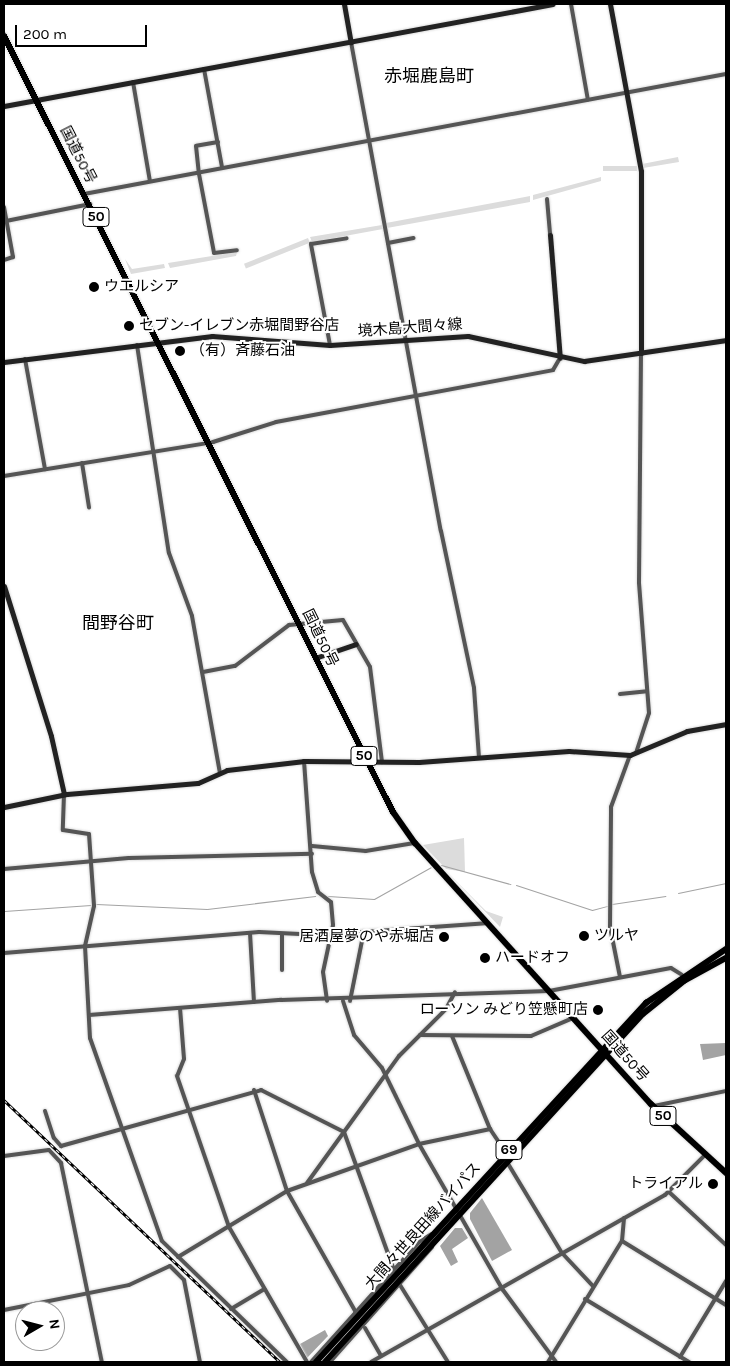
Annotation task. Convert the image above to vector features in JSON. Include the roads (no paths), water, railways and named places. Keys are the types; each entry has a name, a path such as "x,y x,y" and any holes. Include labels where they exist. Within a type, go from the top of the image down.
{"highway":[{"name":"国道50号","path":"4,36 160,342 366,761 415,843 654,1106 726,1173"}],"main road":[{"name":"大間々世良田線バイパス","path":"325,1362 460,1215 646,1003 682,975 726,949"},
{"name":"大間々世良田線バイパス","path":"316,1362 506,1153 603,1051 662,997 726,958"}],"street":[{"path":"344,4 416,395 474,688 479,758"},
{"path":"4,106 553,4"},
{"path":"571,4 588,100"},
{"path":"610,4 642,177 642,354 638,582 649,716 636,753"},
{"path":"204,69 222,167"},
{"path":"84,194 726,74"},
{"path":"132,82 150,181"},
{"path":"218,142 196,146 199,171 214,253 237,250"},
{"path":"4,476 209,442 276,422 553,370 560,358 547,199"},
{"path":"6,221 90,204"},
{"path":"4,206 12,257 4,260"},
{"path":"330,345 311,244 346,238"},
{"path":"388,243 414,238"},
{"name":"境木島大間々線","path":"4,362 220,336 330,345 406,338 481,337 560,358 592,360 726,340"},
{"path":"137,345 157,450 169,552 192,616 220,773"},
{"path":"25,359 45,469"},
{"path":"82,463 89,507"},
{"path":"4,586 48,727 64,794 63,830 88,832 94,906 86,946 90,1038 162,1241 287,1362"},
{"path":"203,672 235,666 298,622 343,620 371,671 382,762"},
{"path":"315,658 356,644"},
{"path":"620,694 647,691"},
{"path":"4,807 64,794 182,785 220,773 304,761 382,762 479,758 569,751 630,755 687,731 726,724"},
{"path":"620,977 610,927 611,807 630,755"},
{"path":"304,761 317,890 331,902 332,933 323,972 327,1001"},
{"path":"312,846 366,851 415,843"},
{"path":"4,869 91,860 312,854"},
{"path":"4,953 250,933 364,932 486,923"},
{"path":"350,1000 364,932"},
{"path":"250,933 254,1002"},
{"path":"282,934 282,970"},
{"path":"89,1015 254,1002 343,1001 454,992 549,991 671,968 682,975"},
{"path":"307,1183 342,1131 386,1075 450,1003 454,992"},
{"path":"343,1001 354,1035 386,1075 419,1144 501,1287 549,1360 556,1362"},
{"path":"180,1008 184,1059 177,1076 229,1227 307,1362"},
{"path":"420,1035 531,1036 573,1018"},
{"path":"452,1036 490,1129 506,1153"},
{"path":"254,1090 287,1191 356,1312"},
{"path":"45,1112 54,1138 61,1146 254,1090 342,1131 394,1270"},
{"path":"654,1106 726,1091"},
{"path":"178,1257 287,1191 419,1144 490,1129"},
{"path":"4,1156 46,1150 56,1155 66,1177 102,1362"},
{"path":"371,1362 669,1192 706,1156"},
{"path":"507,1162 562,1253 593,1286"},
{"path":"669,1192 726,1245"},
{"path":"549,1360 622,1241 624,1218"},
{"path":"311,1362 394,1270 433,1234"},
{"path":"622,1241 726,1305"},
{"path":"330,1362 400,1286 434,1243"},
{"path":"4,1310 129,1285 170,1266 184,1280 200,1362"},
{"path":"680,1357 726,1281"},
{"path":"400,1286 448,1362"},
{"path":"231,1309 264,1289"},
{"path":"585,1299 688,1362"},
{"path":"364,1326 381,1356"}],"waterway":[{"path":"441,865 510,884"},
{"path":"328,896 374,899 431,867"},
{"path":"678,893 726,883"},
{"path":"516,885 592,910 607,906"},
{"path":"96,904 207,909 315,896"},
{"path":"612,904 665,896"},
{"path":"4,911 91,905"}],"railway":[{"path":"4,1100 280,1362"}],"place":[{"name":"ウエルシア","path":"94,287"},
{"name":"セブン-イレブン赤堀間野谷店","path":"129,326"},
{"name":"（有）斉藤石油","path":"180,351"},
{"name":"ツルヤ","path":"584,936"},
{"name":"居酒屋夢のや赤堀店","path":"444,937"},
{"name":"ハードオフ","path":"485,958"},
{"name":"ローソン みどり笠懸町店","path":"598,1010"},
{"name":"トライアル","path":"713,1184"}],"district":[{"name":"赤堀鹿島町","path":"429,76"},
{"name":"間野谷町","path":"118,623"}]}
